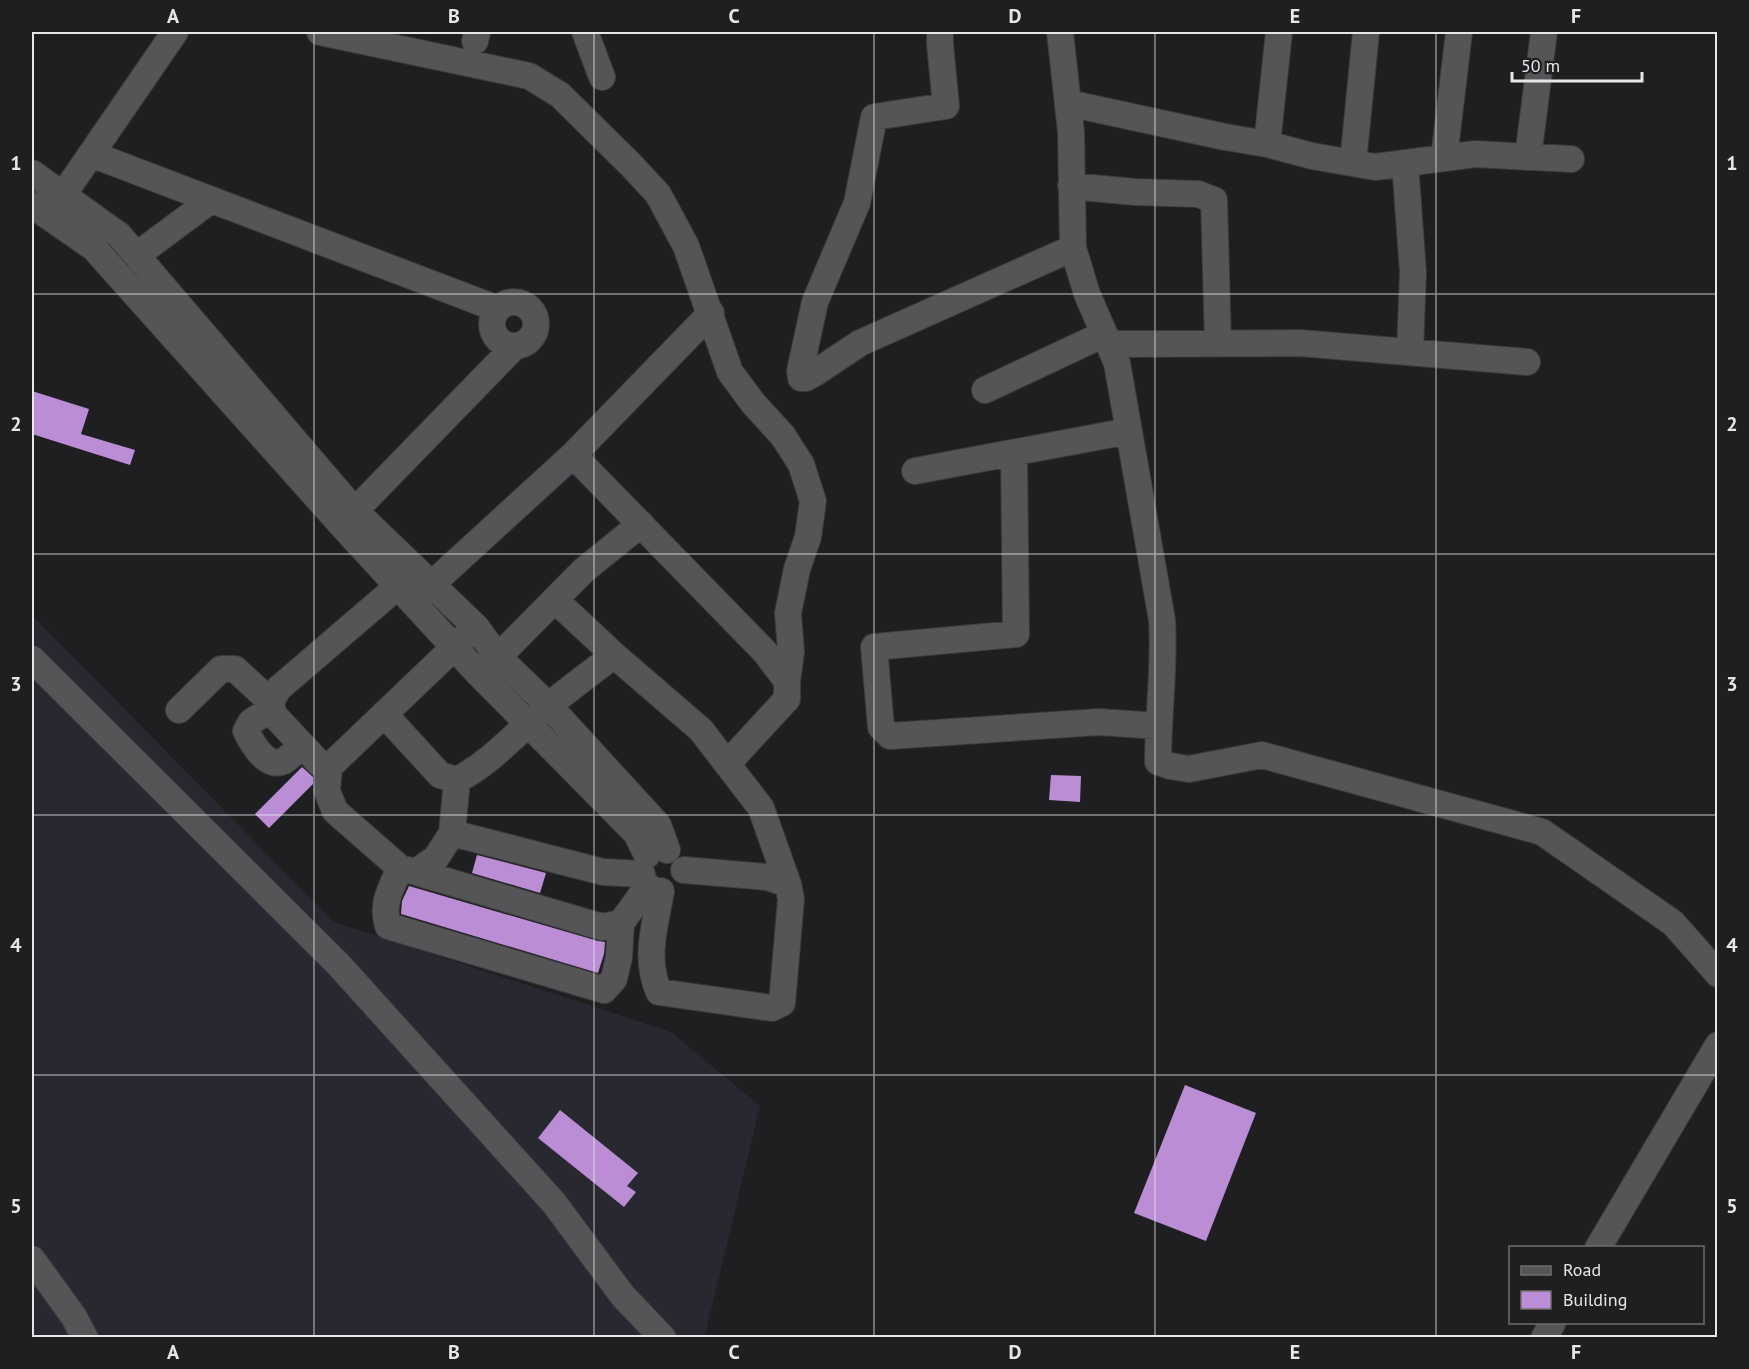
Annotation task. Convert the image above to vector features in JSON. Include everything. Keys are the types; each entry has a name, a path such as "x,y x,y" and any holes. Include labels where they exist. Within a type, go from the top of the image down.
{"street":[{"path":"63,195 175,32"},
{"path":"320,32 529,76 560,95 658,194 686,246 730,372 753,403 783,436 801,464 813,501 808,537 796,569 788,613 791,652 787,699 727,764"},
{"path":"585,32 602,77"},
{"path":"940,32 946,106 874,117 857,203 814,302 800,371 801,378 815,374 860,343 1073,248"},
{"path":"1060,32 1071,132 1073,248 1087,294 1117,363 1162,620 1164,657 1158,726 1158,762 1189,769 1262,755 1542,832 1673,923 1718,974"},
{"path":"1267,144 1279,32"},
{"path":"1353,163 1366,32"},
{"path":"1444,158 1460,32"},
{"path":"1528,157 1544,32"},
{"path":"1068,103 1267,144 1312,156 1375,167 1475,154 1571,159"},
{"path":"91,154 498,309"},
{"path":"1405,163 1413,272 1410,352"},
{"path":"32,173 63,195 94,248 295,457 415,591 476,671 636,833 653,871"},
{"path":"1071,186 1135,192 1198,194 1214,200 1218,344"},
{"path":"137,255 211,200"},
{"path":"32,205 119,235 295,457"},
{"path":"348,517 514,347 528,342 534,336 537,322 535,315 531,309 518,302 511,302 498,309 494,315 492,329 500,342 514,347"},
{"path":"302,745 283,761 272,761 254,748 246,731 251,722 271,705 278,690 415,591 573,455 711,314"},
{"path":"985,390 1106,339 1218,344 1300,343 1527,362"},
{"path":"915,471 1128,431"},
{"path":"1014,453 1016,634 874,647 881,727 890,736 1099,722 1158,726"},
{"path":"573,455 765,652 787,681"},
{"path":"476,671 498,657 584,570 641,524"},
{"path":"415,591 476,627 498,657 549,706 657,825 650,956 654,980 659,992 772,1008 782,1002 791,899 788,884 761,808 701,730 614,655 555,600"},
{"path":"476,627 329,767 327,791 335,811 408,870 602,927 621,923"},
{"path":"384,714 440,775 457,780 483,764 549,706 614,655"},
{"path":"32,659 338,964 554,1203 623,1296 663,1338"},
{"path":"179,710 221,669 236,669 271,705 273,714 319,763 329,767"},
{"path":"457,780 452,832 436,858 408,870 387,899 384,912 388,926 604,990 614,979 619,957 621,923 653,871"},
{"path":"452,832 603,872 653,871 679,857 684,870 767,877 788,884"},
{"path":"1599,1246 1718,1045"},
{"path":"32,1258 74,1317 85,1338"},
{"path":"1544,1338 1552,1324"}],"shaded area":[{"path":"32,615 334,922 671,1032 760,1106 705,1335 708,1337 32,1337"}],"building":[{"path":"32,391 89,409 81,434 135,450 130,465 32,434"},
{"path":"302,767 313,777 313,784 269,828 255,814"},
{"path":"1051,775 1081,776 1080,802 1049,800"},
{"path":"477,855 546,873 540,893 472,873"},
{"path":"409,886 605,942 598,973 401,914 402,901"},
{"path":"1185,1085 1256,1113 1206,1241 1134,1213"},
{"path":"560,1110 638,1173 627,1186 636,1192 624,1207 538,1138"}]}
